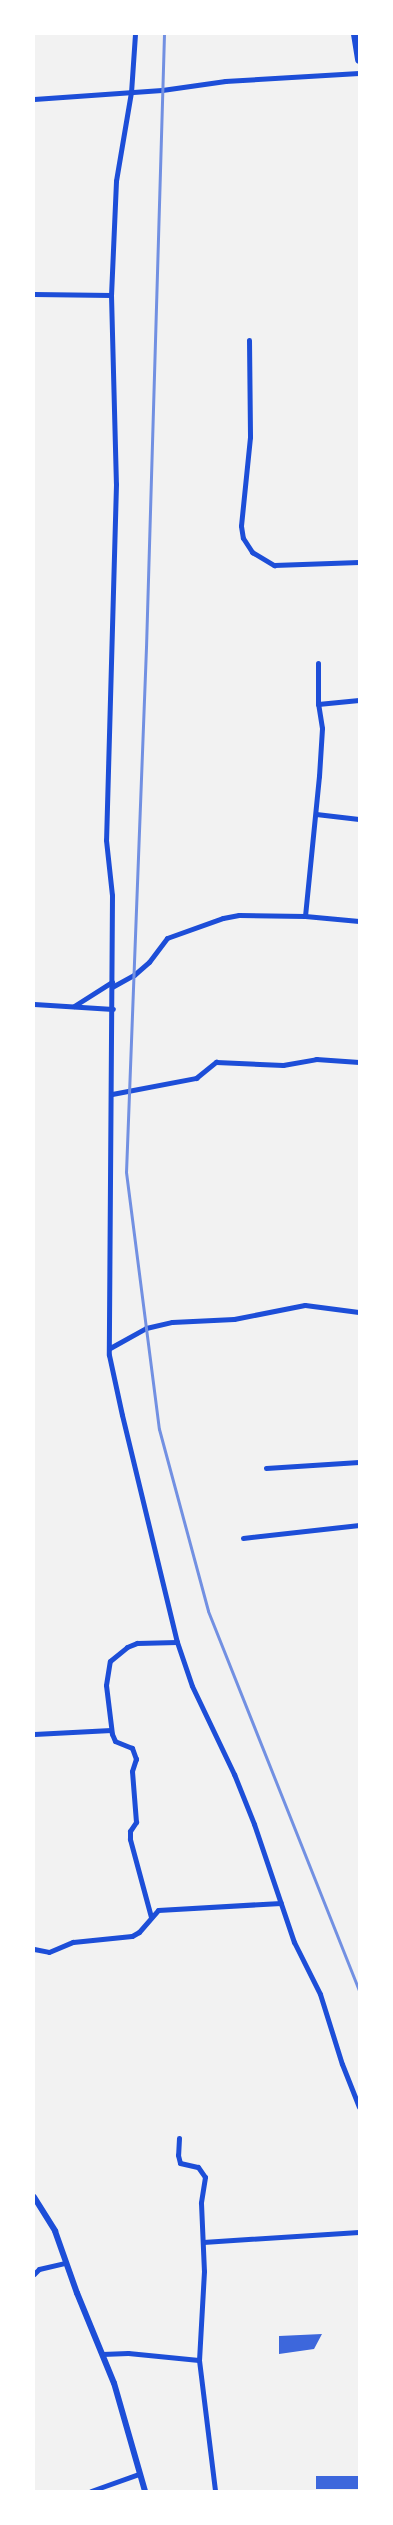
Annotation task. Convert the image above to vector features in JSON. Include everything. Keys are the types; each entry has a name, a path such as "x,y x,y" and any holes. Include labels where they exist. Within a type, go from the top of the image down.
{"main road":[{"path":"355,34 359,60"}],"street":[{"path":"135,34 131,92 116,182 111,296 116,484 106,840 112,895 113,1010 110,1348 122,1416 177,1642 206,1719 234,1774 294,1942 320,1994 342,2064 359,2107"},
{"path":"34,98 131,92 225,82 359,72"},
{"path":"34,294 111,296"},
{"path":"249,340 250,437 241,526 243,538 252,552 274,565 359,562"},
{"path":"305,916 316,814 322,728 318,704 318,663"},
{"path":"318,704 359,700"},
{"path":"316,814 359,819"},
{"path":"74,1006 149,962 168,938 189,929 239,915 305,916 359,921"},
{"path":"34,1004 113,1010"},
{"path":"112,1094 196,1078 216,1062 283,1065 316,1059 359,1062"},
{"path":"110,1348 146,1328 172,1322 234,1319 305,1306 359,1312"},
{"path":"266,1468 359,1462"},
{"path":"243,1538 359,1525"},
{"path":"151,1917 130,1839 130,1831 136,1822 132,1771 136,1759 132,1748 115,1741 111,1730 106,1685 110,1661 127,1647 137,1643 177,1642"},
{"path":"34,1734 111,1730"},
{"path":"34,1949 49,1952 73,1942 132,1936 139,1932 158,1910 281,1903"},
{"path":"180,2138 179,2161 183,2165 198,2167 205,2178 201,2203 204,2242 199,2360 215,2491"},
{"path":"34,2197 55,2232 65,2263 114,2383 145,2491"},
{"path":"204,2242 359,2232"},
{"path":"34,2274 36,2269 65,2263"},
{"path":"102,2354 128,2353 199,2360"},
{"path":"91,2491 139,2474"}],"building":[{"path":"322,2334 314,2349 279,2354 279,2336"},
{"path":"316,2476 359,2476 359,2489 316,2489"}],"railway":[{"path":"164,34 146,647 126,1172 159,1429 208,1611 359,1991"}]}
